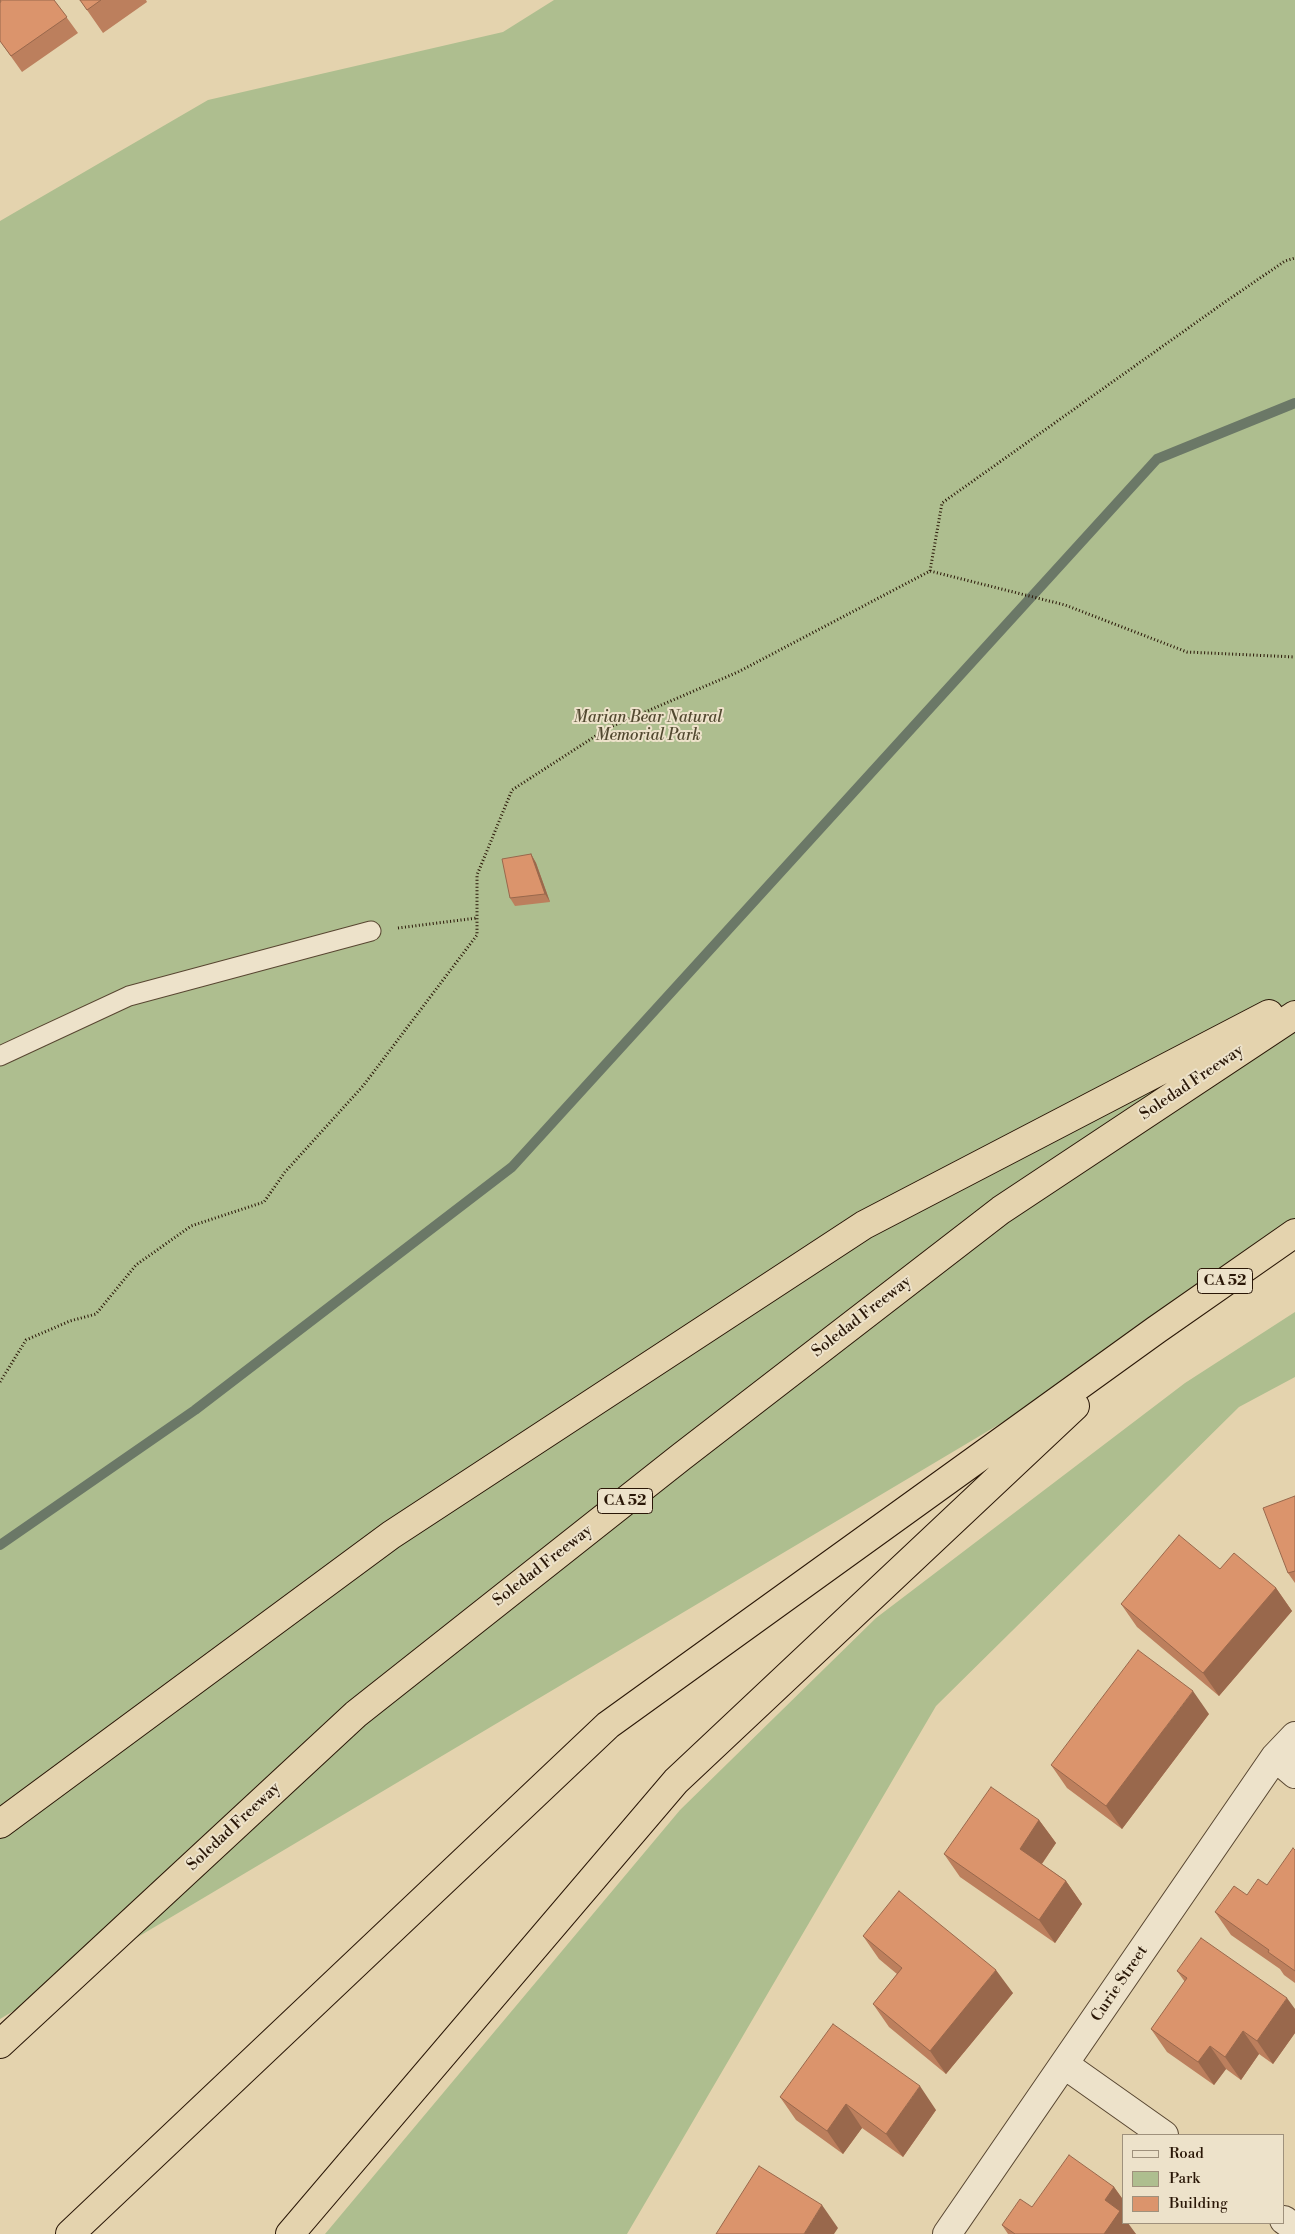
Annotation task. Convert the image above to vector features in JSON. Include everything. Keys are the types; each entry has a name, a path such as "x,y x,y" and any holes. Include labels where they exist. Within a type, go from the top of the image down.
{"highway":[{"path":"0,1824 391,1535 864,1225 1295,1000"},
{"name":"Soledad Freeway","path":"0,2044 356,1714 681,1457 1001,1210 1295,1015"},
{"name":"CA 52","path":"70,2234 608,1725 1156,1330 1295,1233"},
{"path":"290,2234 676,1781 1156,1330"}],"street":[{"name":"Curie Street","path":"947,2234 1065,2065 1285,1766 1295,1736"},
{"path":"1065,2065 1163,2134"}],"lane":[{"path":"0,1056 129,996 371,931"}],"path":[{"path":"930,571 942,503 1225,302 1285,261 1295,258"},
{"path":"0,1382 26,1340 70,1322 96,1314 136,1265 190,1226 264,1202 285,1172 363,1086 477,935 477,875 512,790 608,728 738,672 930,571 1056,603 1187,652 1295,657"},
{"path":"371,931 477,918"}],"green space":[{"name":"Marian Bear Natural Memorial Park","path":"554,0 1295,0 1295,1234 1156,1331 0,2019 0,221 208,100 503,32"},
{"path":"1295,1312 1295,1377 1239,1407 936,1706 627,2234 325,2234 680,1810 876,1618 1185,1383"}],"building":[{"path":"0,0 54,0 67,17 11,56 0,41"},
{"path":"80,0 101,0 87,10"},
{"path":"531,854 545,894 510,898 502,859"},
{"path":"1295,1496 1295,1571 1288,1573 1263,1508"},
{"path":"1179,1535 1220,1569 1234,1553 1276,1588 1203,1673 1121,1604"},
{"path":"1138,1650 1193,1691 1106,1806 1051,1765"},
{"path":"991,1787 1039,1820 1020,1849 1066,1881 1039,1920 944,1854"},
{"path":"1293,1848 1295,1850 1295,1971 1215,1912 1234,1886 1247,1895 1258,1879 1267,1885"},
{"path":"899,1891 996,1970 930,2051 873,2004 902,1968 863,1936"},
{"path":"1201,1938 1287,1998 1257,2041 1243,2031 1225,2057 1210,2046 1198,2062 1151,2029 1187,1978 1177,1971"},
{"path":"833,2024 920,2086 886,2134 846,2104 827,2131 780,2097"},
{"path":"1069,2155 1114,2187 1105,2200 1120,2211 1104,2234 1015,2234 1002,2225 1020,2199 1032,2207"},
{"path":"759,2166 822,2205 804,2234 716,2234"}],"waterway":[{"path":"0,1545 195,1410 512,1167 1157,459 1295,403"}]}
